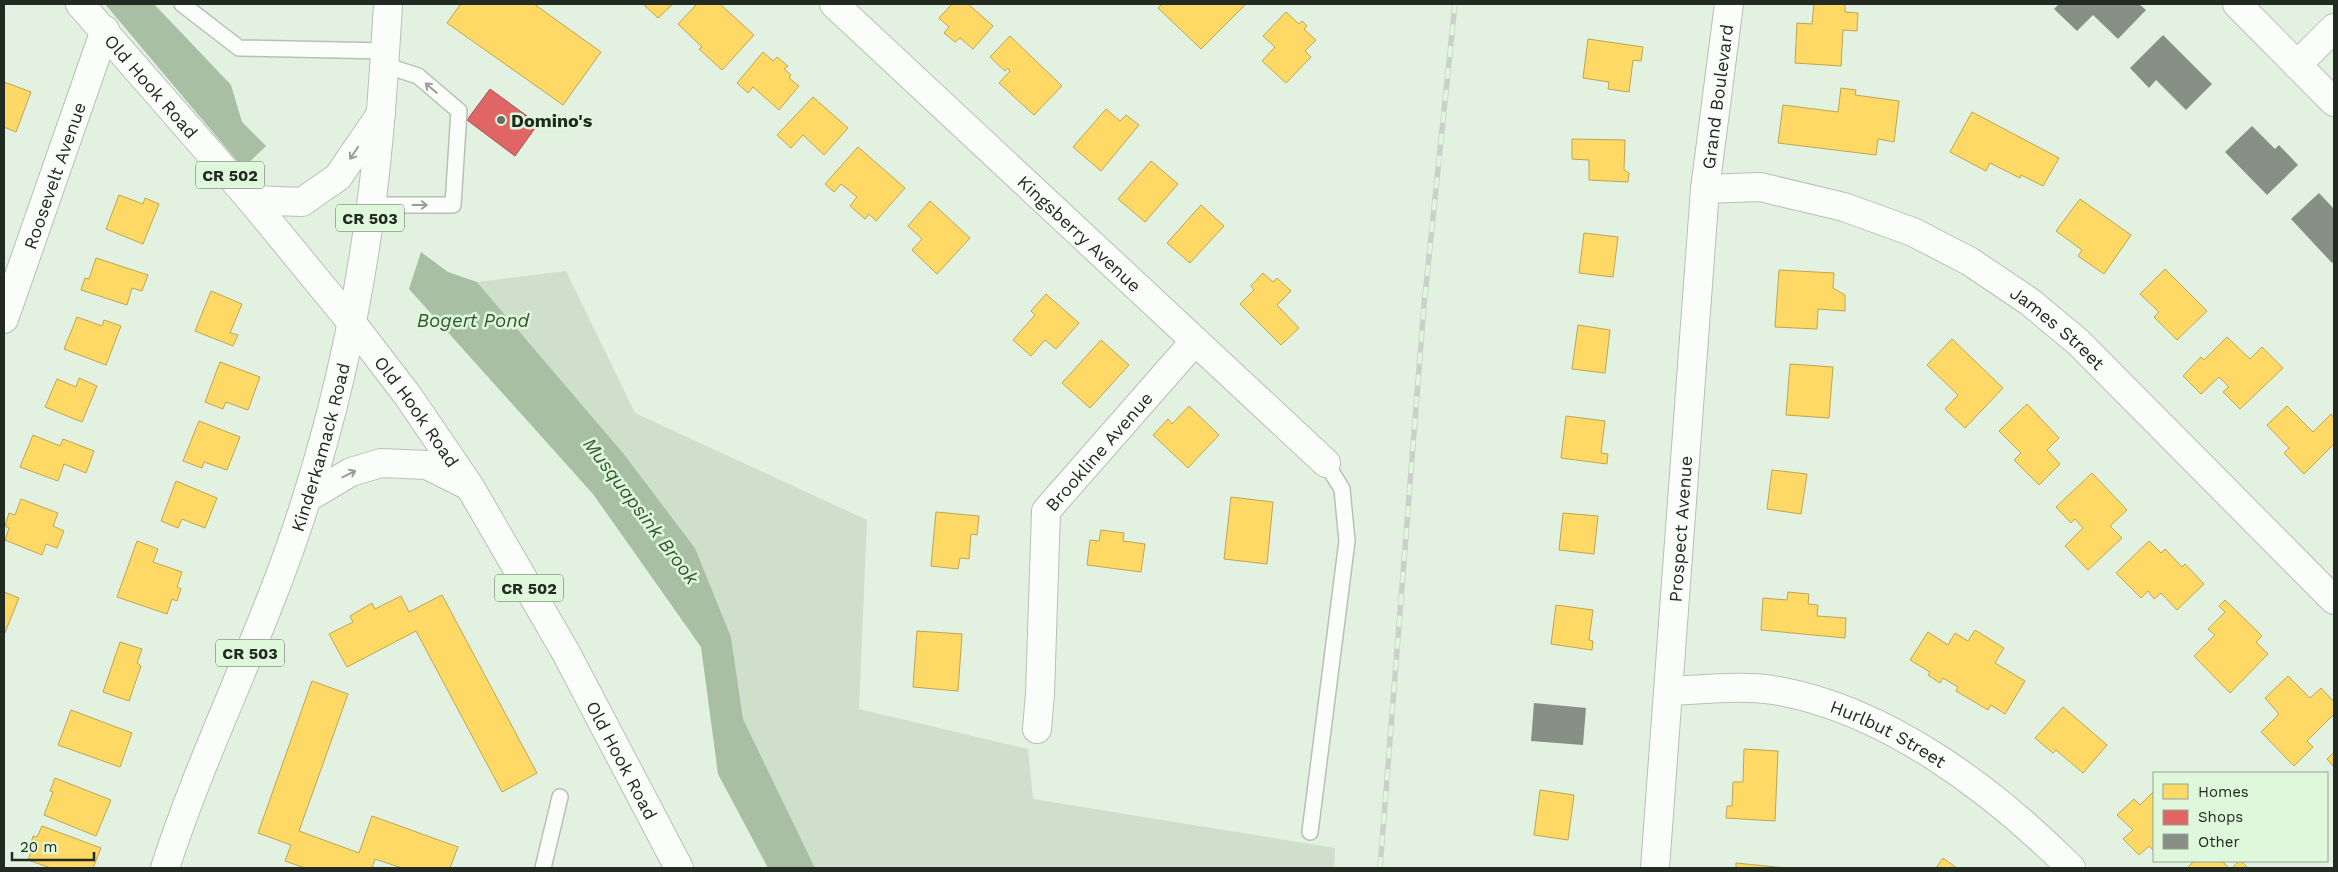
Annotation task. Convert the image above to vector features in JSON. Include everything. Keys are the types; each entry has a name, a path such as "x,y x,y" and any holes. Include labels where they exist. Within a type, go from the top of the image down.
{"street":[{"name":"Old Hook Road","path":"80,4 105,30 251,200 352,323 408,396 470,486 565,651 679,868"},
{"name":"Kinderkamack Road","path":"165,868 186,805 267,612 307,498 330,417 352,323 372,205 381,113 388,4"},
{"name":"Kingsberry Avenue","path":"834,4 1326,463"},
{"name":"Grand Boulevard","path":"1705,189 1729,4"},
{"path":"2237,4 2334,102"},
{"path":"2297,65 2334,28"},
{"name":"Roosevelt Avenue","path":"4,319 105,30"},
{"path":"251,200 302,202 338,177 381,113"},
{"name":"James Street","path":"1705,189 1760,187 1844,207 1913,232 1969,261 2030,302 2078,342 2334,600"},
{"name":"Prospect Avenue","path":"1654,868 1705,189"},
{"name":"Brookline Avenue","path":"1037,729 1040,694 1046,511 1196,341"},
{"path":"307,498 351,472 381,463 427,465 470,486"},
{"name":"Hurlbut Street","path":"1668,691 1732,688 1772,690 1812,698 1857,715 1920,748 1979,786 2034,831 2071,868"}],"lane":[{"path":"182,4 240,48 385,58 418,76 459,111 453,205 372,205"},
{"path":"1310,832 1347,541 1342,489 1326,463"},
{"path":"543,868 560,797"}],"shaded area":[{"path":"566,271 635,413 867,520 859,709 1028,749 1033,799 1335,848 1334,868 815,868 743,719 731,637 695,548 623,453 477,282"}],"water":[{"path":"105,4 154,4 231,85 242,122 266,146 243,168"},
{"name":"Bogert Pond","path":"421,252 448,272 477,282 623,453 695,548 731,637 743,719 815,868 768,868 718,774 701,647 593,494 409,289"}],"building: Homes":[{"path":"459,4 534,4 601,52 563,105 447,23"},
{"path":"643,4 673,4 658,18"},
{"path":"697,4 720,4 754,35 722,70 699,49 702,47 678,24"},
{"path":"952,4 968,4 993,26 973,49 960,38 955,42 944,33 949,27 939,18"},
{"path":"1162,4 1246,4 1201,49 1158,8"},
{"path":"1814,4 1845,4 1845,12 1858,13 1857,31 1843,30 1841,66 1795,63 1797,23 1812,24"},
{"path":"1286,12 1299,24 1302,21 1307,26 1304,29 1316,40 1305,51 1311,57 1286,83 1262,61 1275,47 1263,36"},
{"path":"1010,36 1062,86 1034,115 999,83 1010,71 1008,68 1005,71 990,57"},
{"path":"1588,39 1643,47 1641,61 1633,60 1629,92 1608,89 1609,82 1583,78"},
{"path":"763,52 773,61 777,57 788,66 784,69 791,75 789,78 799,86 779,110 753,87 748,93 737,83"},
{"path":"4,82 31,92 16,132 4,127"},
{"path":"1841,88 1856,90 1855,95 1899,101 1894,142 1878,139 1876,155 1778,143 1783,105 1838,112"},
{"path":"813,97 848,128 824,155 803,135 791,148 777,135"},
{"path":"1106,109 1120,121 1126,115 1139,125 1101,171 1073,147"},
{"path":"1972,112 2059,158 2043,186 2021,175 2020,178 1990,163 1986,171 1950,152"},
{"path":"1572,139 1625,140 1624,170 1629,173 1628,182 1589,180 1589,160 1572,159"},
{"path":"858,147 905,188 876,221 869,214 865,219 850,206 857,197 841,184 834,192 825,184"},
{"path":"1151,161 1178,184 1145,222 1118,199"},
{"path":"119,195 143,204 145,198 159,204 143,244 106,229"},
{"path":"2080,199 2131,235 2104,274 2078,256 2082,250 2056,231"},
{"path":"930,201 970,238 937,274 912,250 922,239 908,226"},
{"path":"1201,205 1224,226 1190,263 1167,243"},
{"path":"1584,233 1618,237 1613,277 1579,273"},
{"path":"96,258 148,275 142,291 132,288 127,305 81,290 85,278 89,279"},
{"path":"2165,269 2207,311 2177,340 2154,317 2159,312 2140,294"},
{"path":"1779,270 1834,273 1833,288 1845,295 1845,311 1818,309 1817,329 1775,327"},
{"path":"1263,273 1273,282 1277,278 1291,291 1277,305 1299,328 1281,345 1240,304 1254,290 1251,286"},
{"path":"211,291 242,304 230,333 238,335 233,346 195,331"},
{"path":"1046,294 1079,323 1056,349 1045,340 1031,356 1013,340 1035,315 1031,311"},
{"path":"77,317 102,326 104,320 121,326 106,365 64,349"},
{"path":"1578,325 1610,330 1605,373 1572,369"},
{"path":"2227,337 2250,359 2262,347 2283,368 2240,409 2223,392 2229,387 2219,377 2201,394 2183,376 2201,357 2204,360"},
{"path":"1952,339 2003,388 1965,428 1945,409 1958,395 1927,365"},
{"path":"1101,340 1129,365 1090,408 1062,383"},
{"path":"220,362 260,377 248,410 226,402 223,409 205,402"},
{"path":"1790,364 1833,367 1829,418 1786,415"},
{"path":"79,378 97,386 82,422 45,407 57,379 76,387"},
{"path":"2027,404 2059,438 2047,450 2060,464 2039,485 2014,460 2021,453 1999,431"},
{"path":"1189,406 1219,435 1188,468 1153,435 1168,419 1172,424"},
{"path":"2287,406 2313,432 2331,414 2334,418 2334,444 2304,474 2284,453 2289,448 2267,425"},
{"path":"1566,416 1605,421 1601,453 1608,454 1607,464 1561,458"},
{"path":"199,421 240,437 227,470 204,462 202,468 183,461"},
{"path":"33,435 60,446 63,439 94,451 86,473 64,464 58,481 20,467"},
{"path":"1772,470 1807,474 1801,514 1767,509"},
{"path":"2092,473 2127,510 2110,526 2122,538 2088,570 2065,546 2083,528 2075,519 2071,523 2056,507"},
{"path":"176,481 217,498 205,528 182,519 178,528 161,521"},
{"path":"1231,497 1273,502 1267,564 1224,559"},
{"path":"21,499 58,513 53,526 64,531 57,548 46,544 42,555 5,540 9,528 5,526 9,513 15,515"},
{"path":"936,512 979,516 977,535 971,534 969,559 960,558 958,569 931,566"},
{"path":"1563,513 1598,516 1594,554 1559,550"},
{"path":"1101,530 1124,533 1123,541 1145,544 1141,572 1087,565 1090,540 1099,541"},
{"path":"137,541 158,549 153,562 182,572 177,587 181,589 177,601 172,599 167,614 117,597"},
{"path":"2149,541 2161,553 2165,549 2182,567 2185,564 2204,584 2177,610 2161,593 2154,599 2148,591 2141,598 2116,573"},
{"path":"4,592 19,598 4,635"},
{"path":"1788,592 1809,594 1808,604 1818,605 1817,616 1846,618 1845,638 1761,630 1763,598 1787,600"},
{"path":"442,595 537,773 502,792 416,631 347,667 329,634 353,622 350,616 372,603 375,609 401,596 409,612"},
{"path":"2225,600 2262,636 2256,642 2268,654 2230,693 2194,656 2215,635 2208,629 2225,612 2219,606"},
{"path":"1556,605 1593,610 1589,640 1593,641 1592,650 1551,644"},
{"path":"1975,630 2004,648 1995,663 2025,681 2005,714 1991,705 1988,710 1956,691 1958,687 1943,678 1940,683 1928,675 1930,672 1910,660 1928,632 1948,645 1955,633 1968,641"},
{"path":"917,631 962,634 958,691 913,687"},
{"path":"120,642 142,649 137,663 141,666 129,701 103,692"},
{"path":"2288,676 2310,698 2321,688 2334,702 2334,714 2307,741 2313,747 2294,766 2261,732 2279,714 2265,698"},
{"path":"312,681 348,694 299,831 359,853 372,816 458,847 450,868 402,868 375,859 372,868 305,868 285,861 291,845 258,833"},
{"path":"2063,707 2107,745 2083,773 2056,750 2053,753 2035,738"},
{"path":"71,710 132,733 120,767 58,745"},
{"path":"1744,749 1778,751 1775,821 1726,818 1727,806 1732,806 1733,782 1743,782"},
{"path":"2334,752 2334,767 2327,759"},
{"path":"55,778 111,800 96,836 44,815 53,792 50,791"},
{"path":"1540,790 1574,795 1568,840 1534,835"},
{"path":"2153,792 2153,850 2149,846 2139,855 2123,839 2133,830 2117,815 2134,799 2140,805"},
{"path":"42,826 101,848 93,868 51,868 28,860 33,847 30,846 33,836 37,837"},
{"path":"1943,858 1957,868 1936,868"},
{"path":"2193,862 2223,862 2229,868 2187,868"},
{"path":"2238,862 2242,862 2248,868 2232,868"},
{"path":"1736,863 1786,868 1736,868"}],"building: Shops":[{"path":"490,89 538,124 515,156 467,120"}],"building: Other":[{"path":"2059,4 2139,4 2146,10 2118,39 2093,15 2077,31 2054,9"},
{"path":"2163,35 2212,84 2186,110 2156,80 2149,88 2130,68"},
{"path":"2252,126 2275,149 2279,145 2298,165 2267,195 2225,152"},
{"path":"2319,193 2334,209 2334,261 2332,263 2291,219"},
{"path":"1534,703 1586,708 1583,745 1531,741"}],"railway":[{"path":"1380,868 1424,305 1455,4"}],"place":[{"name":"Domino's","path":"501,120"}],"water label":[{"name":"Musquapsink Brook","path":"641,511"}]}
